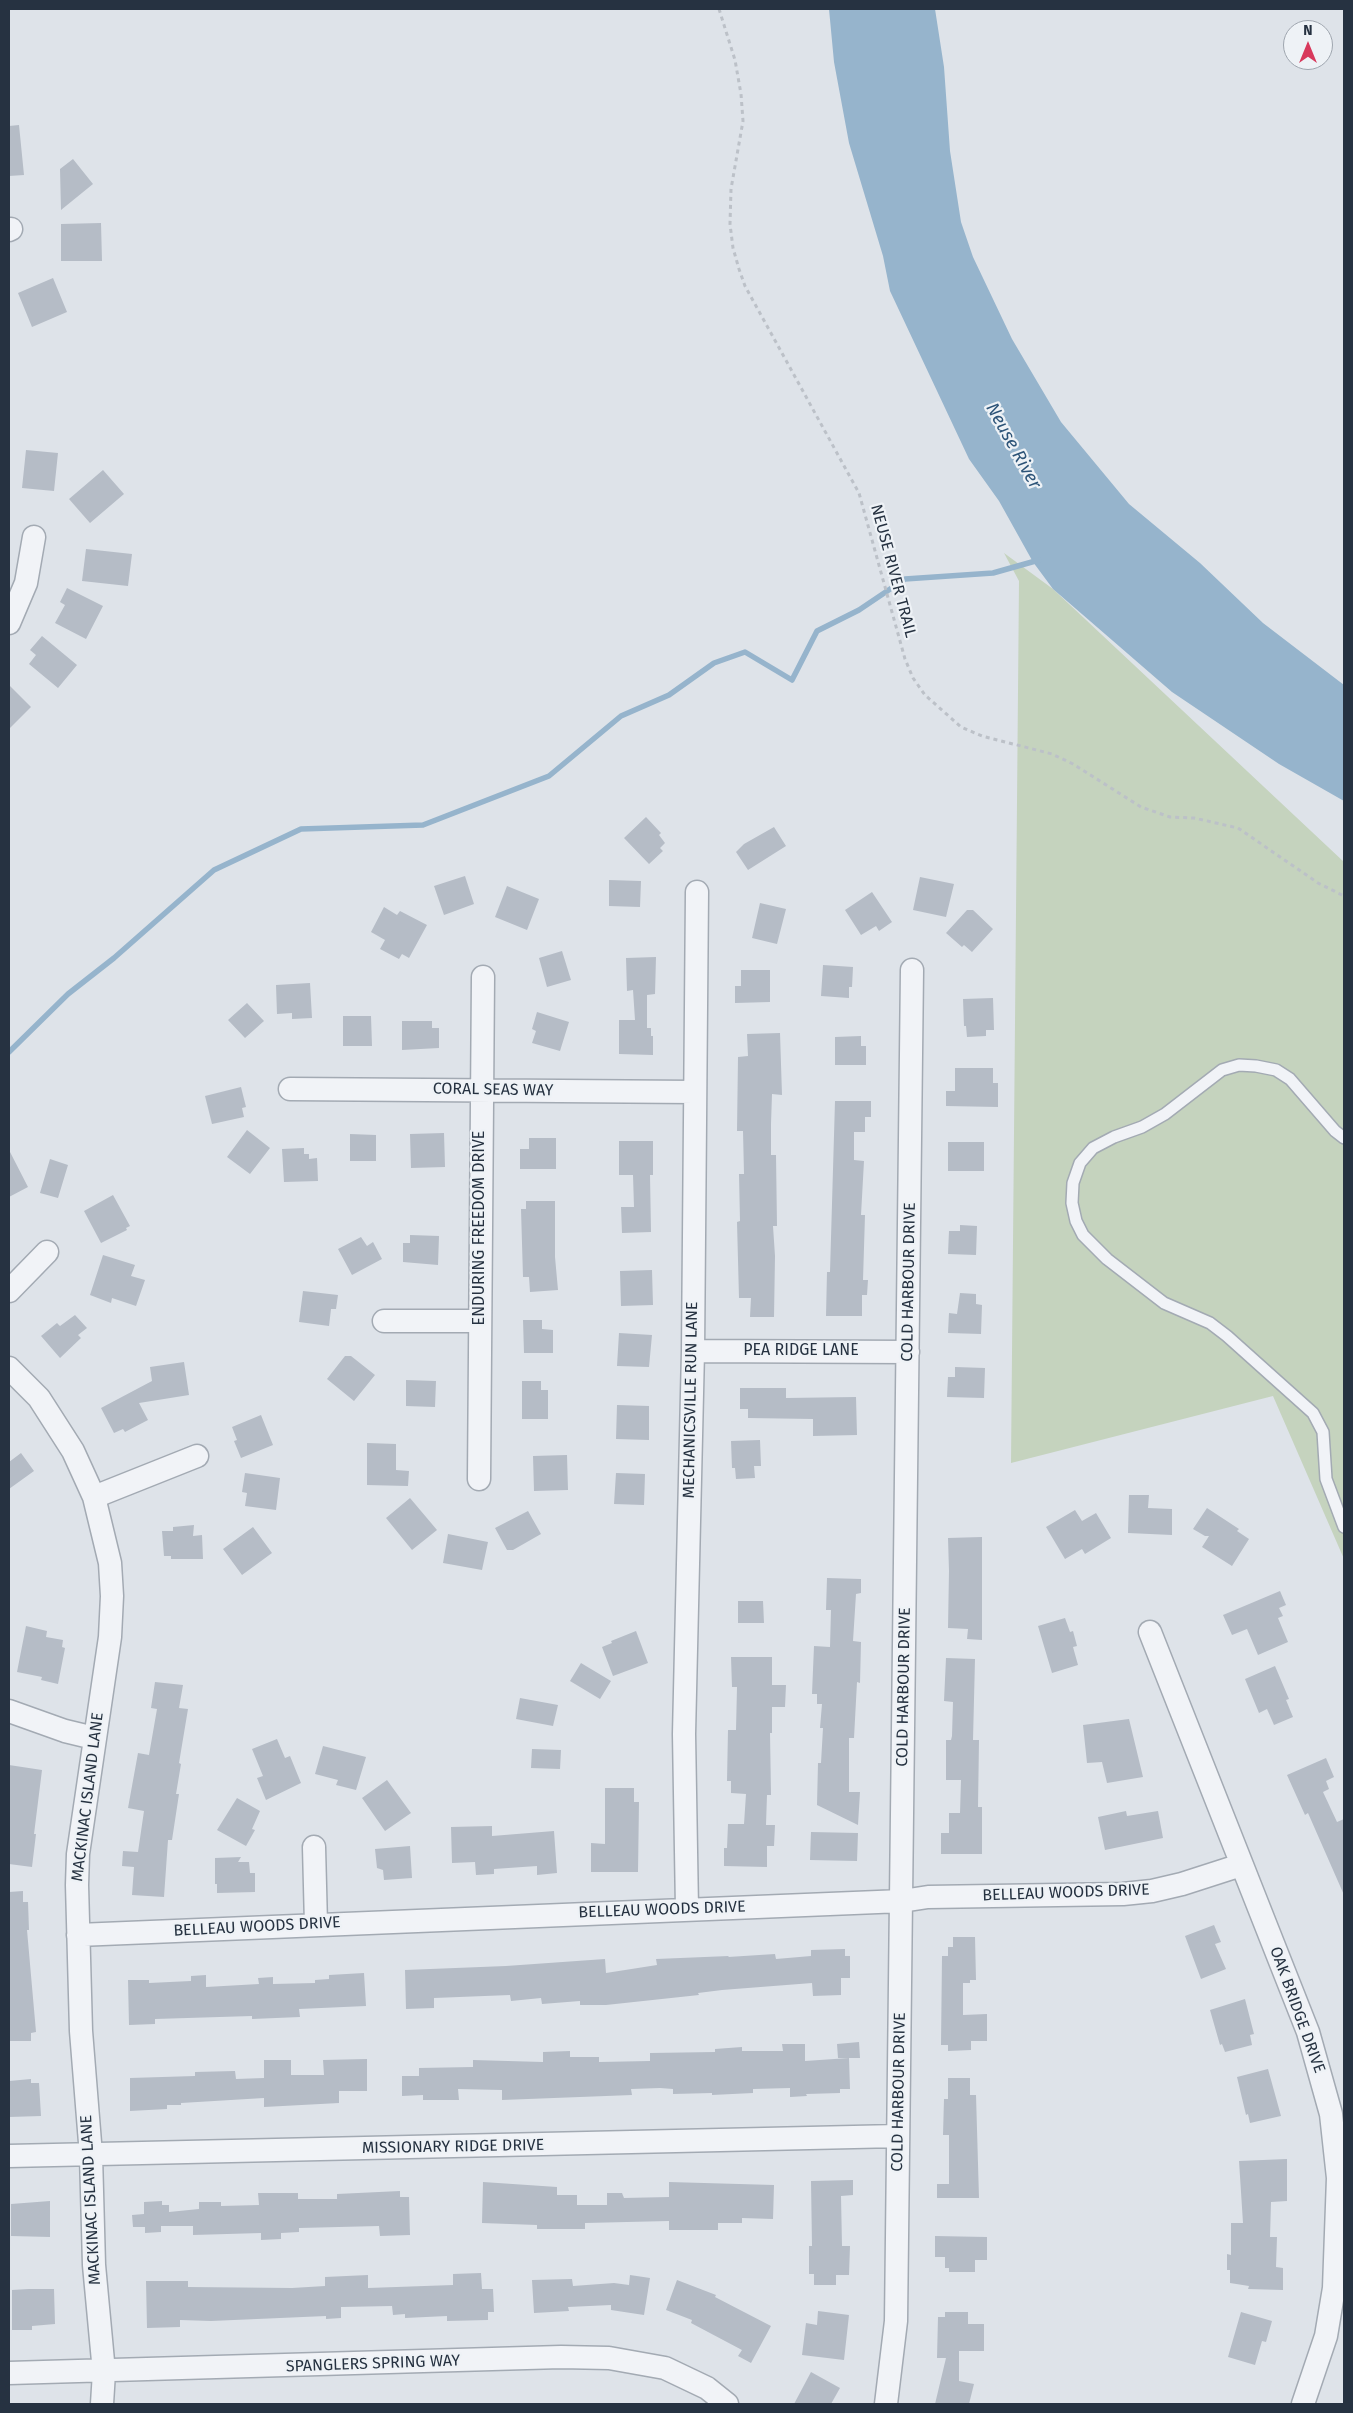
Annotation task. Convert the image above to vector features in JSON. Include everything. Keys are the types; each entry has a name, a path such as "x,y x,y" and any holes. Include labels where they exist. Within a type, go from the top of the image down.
{"street":[{"path":"9,623 26,583 34,537"},
{"name":"MECHANICSVILLE RUN LANE","path":"687,1909 684,1734 693,1351 697,892"},
{"name":"COLD HARBOUR DRIVE","path":"886,2404 896,2321 912,970"},
{"name":"ENDURING FREEDOM DRIVE","path":"479,1479 483,977"},
{"name":"CORAL SEAS WAY","path":"290,1089 695,1092"},
{"path":"9,1291 47,1252"},
{"path":"384,1321 479,1321"},
{"name":"PEA RIDGE LANE","path":"693,1351 908,1352"},
{"name":"MACKINAC ISLAND LANE","path":"9,1368 39,1398 73,1451 94,1496 110,1563 112,1596 110,1636 78,1854 78,1935 84,2087 91,2155 94,2265 104,2372 102,2404"},
{"path":"94,1496 198,1456"},
{"name":"OAK BRIDGE DRIVE","path":"1150,1632 1308,2032 1322,2078 1336,2150 1338,2209 1334,2288 1326,2336 1303,2404"},
{"path":"9,1711 65,1732 94,1738"},
{"path":"314,1847 316,1925"},
{"name":"BELLEAU WOODS DRIVE","path":"78,1935 902,1901 928,1896 1124,1894 1152,1891 1182,1884 1241,1864"},
{"name":"MISSIONARY RIDGE DRIVE","path":"9,2156 898,2136"},
{"name":"SPANGLERS SPRING WAY","path":"9,2373 104,2372 561,2357 609,2358 665,2368 707,2388 727,2404"}],"lane":[{"path":"1344,1138 1335,1131 1290,1079 1276,1070 1239,1065 1222,1070 1184,1101 1157,1118 1093,1148 1080,1163 1073,1183 1072,1203 1076,1221 1083,1235 1107,1259 1164,1303 1210,1323 1298,1397 1314,1413 1323,1432 1326,1479 1344,1527"}],"path":[{"name":"NEUSE RIVER TRAIL","path":"719,9 735,60 743,121 731,189 730,224 733,248 745,286 859,493 875,545 895,627 913,678 925,695 961,727 982,736 1052,754 1073,764 1141,807 1170,817 1194,818 1238,828 1267,846 1318,883 1344,896"}],"green space":[{"path":"1004,553 1053,589 1344,862 1344,1559 1273,1396 1011,1463 1019,581"}],"water":[{"name":"Neuse River","path":"829,9 935,9 944,67 950,151 961,222 973,257 1012,339 1061,422 1129,504 1200,563 1263,623 1344,685 1344,801 1279,764 1172,692 1053,589 1033,562 999,501 969,459 890,291 883,256 849,143 834,62"}],"building":[{"path":"19,125 24,175 9,176 9,126"},
{"path":"73,159 93,184 61,210 60,169"},
{"path":"101,223 102,261 61,261 61,224"},
{"path":"53,278 67,312 32,327 18,293"},
{"path":"26,450 58,453 54,491 22,488"},
{"path":"103,470 124,494 90,523 69,499"},
{"path":"86,549 132,554 128,586 82,581"},
{"path":"67,588 103,606 86,639 55,623 65,605 60,602"},
{"path":"42,636 77,665 58,688 29,664 36,655 30,650"},
{"path":"9,685 31,707 9,729"},
{"path":"646,817 661,833 659,835 665,843 660,848 663,851 649,864 624,838"},
{"path":"774,827 786,846 748,870 736,852 744,844"},
{"path":"465,876 474,904 444,915 434,886"},
{"path":"920,877 954,884 946,917 913,910"},
{"path":"609,880 641,881 640,907 609,906"},
{"path":"507,886 539,899 527,930 495,917"},
{"path":"872,892 892,922 879,931 876,926 861,935 845,910"},
{"path":"760,903 786,909 777,944 752,938"},
{"path":"384,907 397,915 400,911 427,925 409,958 402,954 399,959 380,949 385,940 371,932"},
{"path":"967,910 973,910 993,929 972,952 964,945 962,947 946,933"},
{"path":"562,951 571,980 547,987 539,958"},
{"path":"656,957 655,994 647,995 647,1028 651,1028 651,1036 653,1036 653,1055 619,1054 619,1020 635,1020 633,990 627,991 626,958"},
{"path":"823,965 853,967 852,987 849,987 849,998 821,996"},
{"path":"741,970 770,970 770,1002 735,1003 735,986 741,986"},
{"path":"310,983 312,1018 292,1019 292,1013 277,1014 276,985"},
{"path":"993,998 994,1030 986,1030 986,1036 967,1037 966,1026 964,1026 963,999"},
{"path":"247,1003 264,1021 245,1038 228,1020"},
{"path":"537,1012 569,1022 560,1051 532,1043 536,1031 532,1029"},
{"path":"343,1016 371,1016 372,1046 343,1046"},
{"path":"402,1021 432,1021 432,1028 439,1028 439,1048 402,1050"},
{"path":"780,1033 782,1095 772,1094 771,1124 771,1155 776,1155 777,1226 773,1226 775,1256 774,1317 750,1317 751,1298 739,1298 737,1222 740,1221 739,1174 744,1174 743,1131 737,1131 738,1057 748,1056 747,1034"},
{"path":"861,1036 861,1046 866,1046 866,1065 835,1065 835,1037"},
{"path":"955,1068 993,1068 993,1083 998,1083 998,1107 946,1106 946,1091 955,1091"},
{"path":"241,1087 246,1107 242,1108 244,1117 212,1124 205,1096"},
{"path":"835,1101 871,1101 871,1117 865,1117 865,1132 854,1132 854,1160 864,1161 861,1215 865,1215 863,1280 868,1280 867,1295 862,1295 862,1316 826,1316 827,1272 830,1272"},
{"path":"247,1130 270,1148 250,1174 227,1157"},
{"path":"444,1133 445,1167 411,1168 410,1134"},
{"path":"350,1134 376,1135 376,1161 350,1161"},
{"path":"529,1138 556,1138 556,1169 520,1169 520,1149 529,1149"},
{"path":"619,1141 653,1141 653,1175 650,1175 651,1232 622,1233 621,1207 634,1207 633,1175 619,1175"},
{"path":"948,1142 984,1142 984,1171 948,1171"},
{"path":"304,1148 304,1154 309,1154 309,1159 317,1158 318,1181 284,1182 282,1149"},
{"path":"9,1150 28,1187 9,1197"},
{"path":"50,1159 68,1165 58,1198 40,1193"},
{"path":"113,1195 130,1226 126,1228 127,1230 101,1243 84,1211"},
{"path":"526,1201 555,1201 555,1257 558,1290 530,1292 529,1277 523,1277 521,1209 526,1209"},
{"path":"960,1225 977,1226 976,1255 948,1254 949,1231 960,1231"},
{"path":"410,1235 439,1236 438,1265 403,1262 403,1243 410,1243"},
{"path":"361,1237 367,1246 373,1242 382,1259 352,1275 338,1249"},
{"path":"103,1255 135,1265 131,1276 145,1280 136,1306 112,1298 111,1303 90,1295"},
{"path":"652,1270 653,1305 621,1306 620,1271"},
{"path":"303,1291 338,1295 336,1309 331,1309 329,1326 299,1322"},
{"path":"960,1293 976,1294 976,1304 982,1305 981,1334 948,1333 949,1313 957,1314"},
{"path":"75,1315 87,1328 78,1335 81,1338 60,1358 41,1336 57,1323 60,1326"},
{"path":"523,1320 542,1320 542,1329 553,1330 553,1353 524,1353"},
{"path":"619,1333 652,1335 649,1367 617,1366"},
{"path":"345,1356 351,1356 375,1375 354,1401 327,1379"},
{"path":"184,1362 189,1395 139,1403 148,1420 125,1432 123,1429 114,1433 101,1408 152,1381 150,1367"},
{"path":"955,1367 985,1368 984,1398 947,1397 948,1377 955,1377"},
{"path":"406,1380 436,1381 435,1407 406,1406"},
{"path":"522,1381 541,1381 541,1390 548,1390 548,1419 522,1419"},
{"path":"740,1388 786,1388 786,1398 856,1397 857,1435 813,1436 813,1419 748,1418 748,1409 740,1409"},
{"path":"617,1405 649,1406 649,1440 616,1439"},
{"path":"261,1415 273,1445 241,1458 234,1441 237,1440 232,1427"},
{"path":"760,1440 761,1466 754,1466 755,1478 736,1479 735,1468 732,1468 731,1441"},
{"path":"367,1443 396,1444 396,1470 409,1471 408,1486 367,1485"},
{"path":"21,1453 34,1471 9,1489 9,1462"},
{"path":"567,1455 568,1490 534,1491 533,1456"},
{"path":"245,1473 280,1478 276,1510 245,1506 247,1493 242,1492"},
{"path":"616,1473 645,1474 644,1505 614,1504"},
{"path":"1129,1495 1149,1495 1148,1508 1172,1509 1172,1535 1128,1533"},
{"path":"410,1498 437,1530 412,1550 386,1518"},
{"path":"1207,1508 1239,1529 1237,1531 1249,1539 1232,1566 1202,1547 1209,1536 1205,1536 1193,1529"},
{"path":"1075,1510 1082,1521 1096,1513 1111,1538 1085,1554 1082,1549 1065,1559 1046,1527"},
{"path":"528,1511 541,1534 513,1550 507,1550 495,1528"},
{"path":"194,1525 193,1536 202,1535 203,1559 171,1559 171,1556 164,1556 162,1531 173,1531 173,1527"},
{"path":"253,1527 272,1553 242,1575 223,1549"},
{"path":"448,1534 488,1542 482,1570 443,1563"},
{"path":"982,1537 982,1640 967,1639 968,1629 948,1628 948,1538"},
{"path":"827,1578 861,1579 861,1593 856,1594 853,1641 861,1642 860,1683 857,1682 854,1738 849,1738 849,1792 860,1792 858,1825 817,1805 818,1763 821,1763 823,1728 820,1728 822,1704 817,1704 817,1694 812,1694 814,1646 830,1647 831,1610 826,1610"},
{"path":"1280,1591 1286,1605 1279,1608 1283,1616 1278,1618 1288,1642 1258,1655 1247,1629 1232,1635 1223,1615"},
{"path":"738,1601 763,1601 764,1623 738,1623"},
{"path":"1065,1618 1070,1632 1073,1631 1077,1646 1073,1647 1078,1665 1052,1673 1038,1626"},
{"path":"26,1626 47,1631 46,1637 63,1640 62,1647 65,1648 58,1684 41,1680 42,1677 17,1672"},
{"path":"636,1631 648,1663 613,1676 602,1647 612,1643 611,1641"},
{"path":"731,1657 772,1657 772,1685 786,1685 785,1707 772,1707 772,1733 770,1733 771,1795 767,1795 766,1825 775,1825 774,1846 767,1846 767,1867 724,1866 724,1848 727,1848 728,1824 744,1824 746,1794 731,1793 731,1781 727,1781 728,1730 736,1730 737,1687 732,1687"},
{"path":"946,1658 975,1659 973,1740 979,1740 978,1807 982,1807 982,1854 941,1854 941,1833 949,1833 949,1813 960,1813 961,1780 946,1780 946,1740 951,1740 952,1736 953,1702 944,1701"},
{"path":"581,1663 611,1681 600,1699 570,1681"},
{"path":"1275,1666 1289,1699 1286,1700 1293,1717 1274,1725 1267,1709 1259,1713 1245,1679"},
{"path":"155,1682 183,1685 179,1708 188,1709 179,1763 181,1764 176,1794 179,1794 172,1840 168,1840 164,1897 132,1895 134,1867 122,1866 123,1851 138,1852 144,1811 128,1808 138,1753 149,1755 157,1709 151,1708"},
{"path":"520,1698 558,1705 553,1726 516,1719"},
{"path":"1129,1719 1143,1777 1107,1783 1102,1762 1087,1763 1083,1725"},
{"path":"277,1739 285,1758 290,1756 301,1783 266,1800 257,1778 263,1776 252,1749"},
{"path":"323,1746 366,1757 356,1790 336,1785 338,1780 315,1774"},
{"path":"532,1749 561,1750 560,1769 531,1768"},
{"path":"1326,1758 1334,1777 1326,1781 1329,1789 1323,1792 1337,1822 1344,1819 1344,1895 1308,1813 1305,1815 1287,1775"},
{"path":"9,1765 42,1770 32,1867 9,1864"},
{"path":"387,1780 411,1813 385,1831 362,1798"},
{"path":"605,1788 634,1788 634,1802 639,1802 638,1872 591,1872 591,1843 605,1844"},
{"path":"237,1798 260,1811 252,1829 255,1830 246,1846 217,1830"},
{"path":"1126,1811 1127,1816 1158,1811 1163,1838 1105,1850 1098,1817"},
{"path":"492,1826 492,1836 554,1831 557,1873 537,1875 537,1866 494,1869 494,1874 476,1875 475,1862 452,1863 451,1827"},
{"path":"811,1832 858,1833 857,1861 810,1860"},
{"path":"410,1846 412,1878 384,1880 383,1870 377,1868 375,1849"},
{"path":"241,1857 238,1862 249,1862 250,1873 255,1873 255,1892 217,1893 215,1858"},
{"path":"23,1891 23,1902 28,1902 29,1930 27,1930 36,2032 31,2033 31,2041 9,2041 9,1892"},
{"path":"1214,1925 1221,1942 1215,1944 1226,1969 1201,1979 1185,1936"},
{"path":"953,1937 975,1937 976,1980 970,1980 970,1983 963,1983 963,2015 987,2014 987,2041 971,2041 971,2050 948,2051 948,2045 941,2045 942,1956 948,1956 948,1947 953,1947"},
{"path":"845,1949 845,1956 850,1956 850,1978 841,1978 841,1995 813,1996 812,1983 722,1990 698,1993 699,1995 606,2005 580,2005 580,2001 542,2004 541,1998 511,2001 510,1995 434,1998 434,2008 406,2009 405,1970 506,1966 605,1959 606,1973 657,1965 656,1959 775,1954 776,1959 811,1956 811,1950"},
{"path":"364,1973 366,2006 299,2009 300,2017 252,2019 252,2016 155,2019 155,2024 129,2025 128,1980 149,1980 149,1983 191,1981 191,1976 206,1975 206,1987 259,1984 258,1978 273,1977 273,1984 315,1983 315,1980 329,1979 329,1975"},
{"path":"1245,1999 1254,2034 1250,2035 1252,2045 1225,2052 1222,2044 1220,2045 1210,2010"},
{"path":"859,2042 860,2058 838,2058 837,2044"},
{"path":"782,2044 805,2044 805,2061 849,2058 850,2089 840,2089 840,2093 806,2094 807,2096 790,2097 790,2088 753,2089 753,2093 712,2095 712,2093 673,2094 673,2089 660,2088 631,2089 632,2095 502,2100 502,2090 458,2089 459,2100 423,2100 423,2095 402,2096 402,2076 419,2076 419,2068 473,2067 473,2060 543,2062 543,2052 570,2051 570,2057 599,2057 599,2062 650,2061 650,2053 715,2052 715,2049 742,2047 742,2051 783,2051"},
{"path":"367,2059 367,2091 339,2091 339,2103 264,2107 264,2098 181,2103 181,2105 167,2105 167,2109 130,2111 130,2078 195,2076 195,2072 235,2071 236,2079 264,2078 264,2060 291,2060 291,2075 324,2075 323,2060"},
{"path":"1268,2069 1281,2116 1250,2123 1248,2114 1246,2115 1237,2077"},
{"path":"948,2078 970,2078 970,2095 976,2095 979,2198 937,2198 937,2184 949,2184 949,2135 943,2135 944,2099 948,2099"},
{"path":"31,2079 31,2083 39,2083 41,2116 9,2117 9,2081"},
{"path":"1287,2159 1287,2201 1271,2202 1270,2237 1277,2237 1276,2267 1283,2268 1283,2290 1248,2289 1249,2286 1230,2283 1230,2270 1227,2270 1227,2254 1231,2255 1231,2223 1243,2223 1239,2161"},
{"path":"853,2180 853,2195 841,2196 842,2246 850,2246 849,2275 836,2275 836,2285 814,2285 814,2274 809,2274 809,2246 812,2246 811,2181"},
{"path":"483,2182 557,2187 557,2195 577,2195 577,2205 607,2205 607,2193 622,2193 624,2198 669,2197 669,2182 774,2185 773,2219 742,2218 742,2223 718,2223 718,2230 669,2230 669,2221 585,2223 585,2229 537,2229 537,2225 482,2223"},
{"path":"400,2191 400,2197 409,2197 410,2235 380,2236 379,2226 299,2228 299,2232 281,2233 281,2239 261,2240 261,2233 193,2235 193,2226 161,2226 161,2232 145,2233 145,2227 133,2227 132,2215 144,2214 144,2202 162,2201 162,2205 169,2205 169,2212 199,2209 199,2202 221,2202 221,2206 259,2205 258,2193 298,2193 298,2199 337,2199 337,2194"},
{"path":"50,2201 50,2237 11,2236 11,2204"},
{"path":"935,2236 987,2237 987,2260 975,2260 975,2272 949,2272 949,2268 945,2268 945,2257 935,2257"},
{"path":"481,2273 482,2289 493,2289 494,2312 488,2312 488,2320 447,2321 447,2316 405,2318 405,2314 393,2315 392,2306 341,2307 341,2318 326,2319 326,2316 211,2321 180,2320 180,2327 147,2328 146,2281 188,2281 188,2287 292,2288 325,2286 325,2277 368,2275 368,2288 453,2285 453,2274"},
{"path":"630,2275 650,2278 644,2315 611,2310 611,2305 568,2307 569,2311 534,2313 532,2280 572,2279 573,2286 614,2283 629,2285"},
{"path":"677,2280 716,2295 715,2297 771,2326 751,2363 738,2356 742,2350 691,2323 692,2320 666,2310"},
{"path":"54,2289 55,2324 32,2326 32,2330 12,2330 12,2290"},
{"path":"818,2311 849,2315 844,2360 802,2355 806,2323 817,2325"},
{"path":"945,2312 968,2312 968,2324 984,2324 984,2351 959,2351 959,2381 974,2384 969,2404 935,2404 946,2358 937,2358 938,2317 945,2317"},
{"path":"1241,2312 1272,2321 1266,2342 1262,2341 1255,2365 1228,2357"},
{"path":"811,2372 840,2388 831,2404 794,2404"}],"waterway":[{"path":"9,1052 68,994 114,958 214,870 301,829 423,825 549,776 621,716 669,695 714,663 745,652 792,680 817,631 859,610 905,579 993,573 1039,560"}]}
